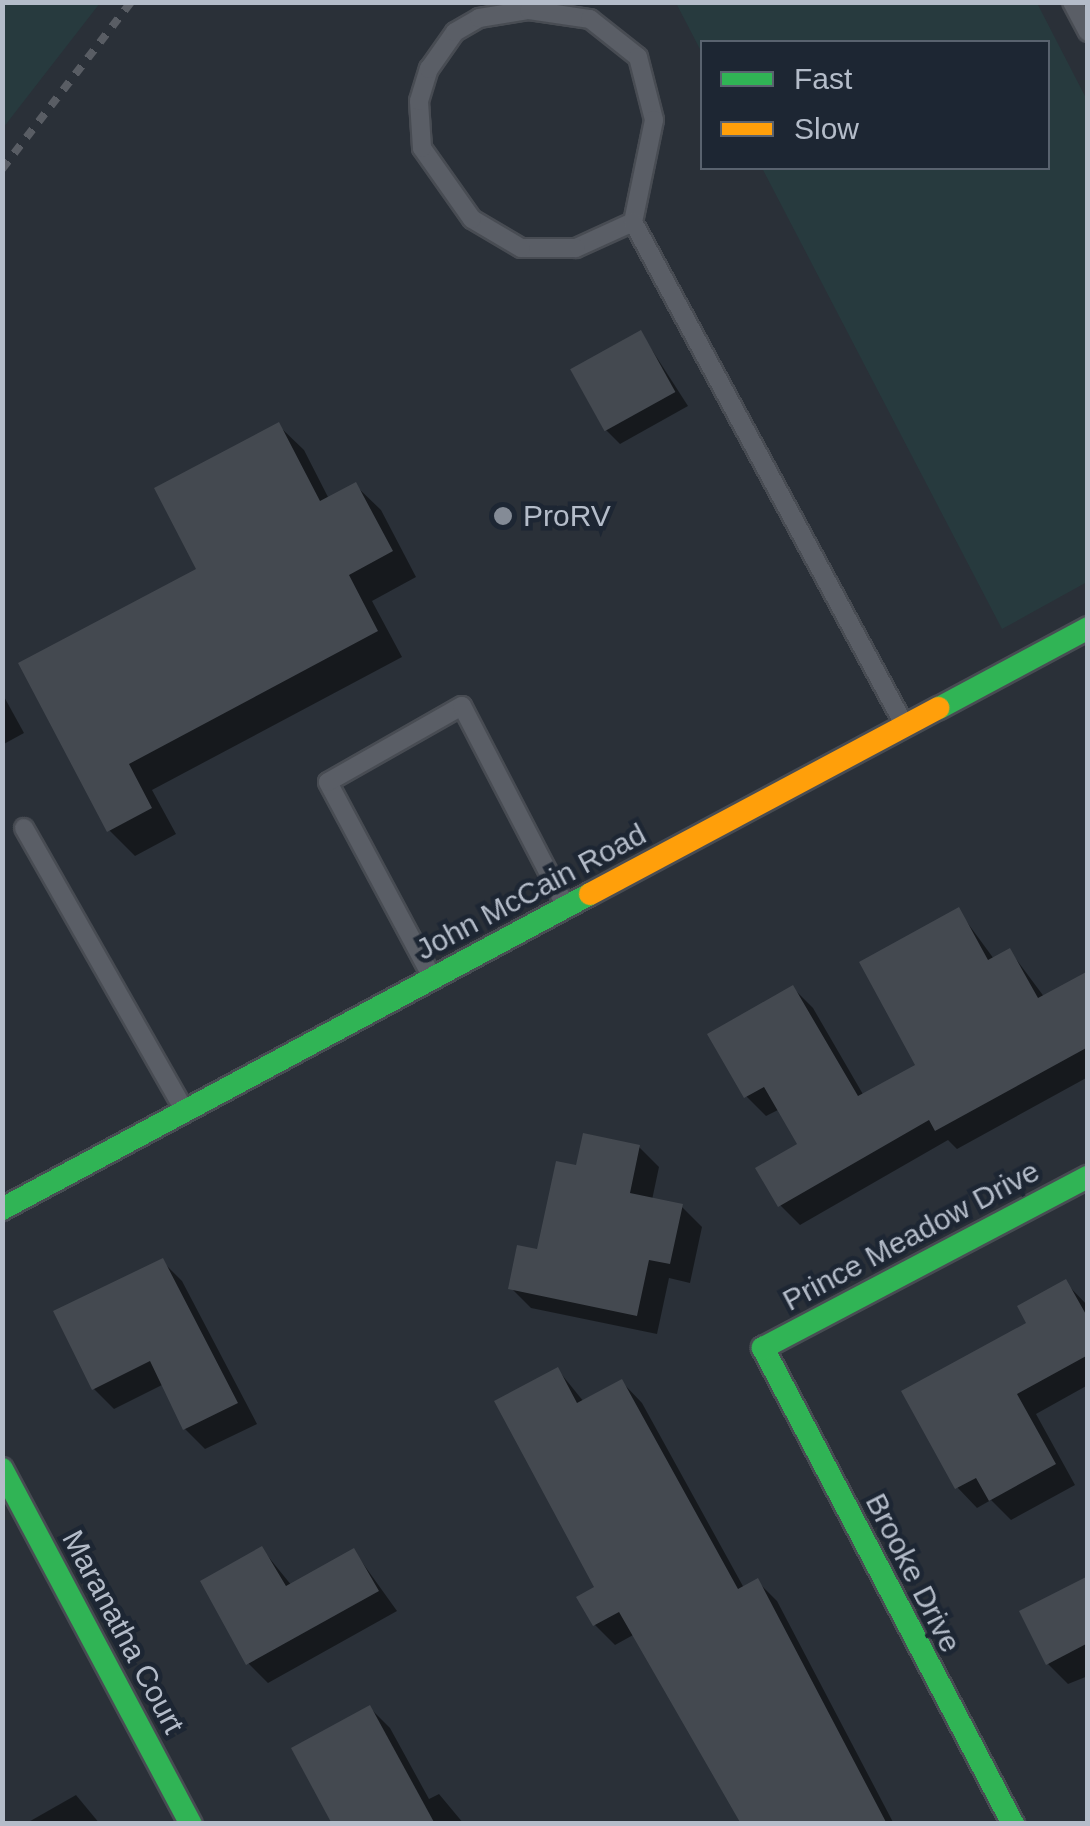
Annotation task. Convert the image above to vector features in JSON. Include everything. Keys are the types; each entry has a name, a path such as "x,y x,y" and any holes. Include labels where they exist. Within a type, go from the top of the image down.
{"street":[{"name":"John McCain Road","path":"2,1209 1088,628"},
{"name":"Prince Meadow Drive","path":"763,1348 1088,1177"},
{"name":"Brooke Drive","path":"763,1348 1013,1824"},
{"name":"Maranatha Court","path":"2,1469 191,1824"}],"lane":[{"path":"1072,2 1088,32"},
{"path":"634,222 576,248 522,248 472,218 422,148 419,101 429,69 454,32 504,13 590,18 638,57 654,120 634,222 905,727"},
{"path":"433,979 328,782 462,706 566,908"},
{"path":"24,828 185,1111"}],"green space":[{"path":"2,3 100,3 3,128"},
{"path":"676,3 1037,3 1087,100 1087,582 1002,629 763,170 1050,170 1050,40 700,40 700,49"}],"building":[{"path":"641,330 675,392 605,431 570,369"},
{"path":"279,422 320,501 356,482 393,551 349,575 378,631 129,764 152,808 107,832 18,663 196,569 154,488"},
{"path":"959,907 988,960 1010,948 1038,998 1088,971 1088,1047 935,1131 929,1120 778,1207 755,1168 797,1144 764,1087 744,1098 707,1034 793,985 858,1096 915,1065 859,962"},
{"path":"583,1133 640,1145 630,1193 683,1204 670,1264 649,1260 637,1316 508,1289 517,1245 537,1249 556,1161 576,1165"},
{"path":"163,1258 238,1403 183,1430 150,1361 92,1390 53,1311"},
{"path":"1066,1279 1088,1318 1088,1355 1017,1394 1056,1464 989,1501 976,1478 955,1489 901,1391 1026,1323 1017,1306"},
{"path":"558,1367 577,1403 622,1379 738,1589 758,1578 887,1824 741,1824 619,1612 593,1626 576,1597 594,1587 494,1401"},
{"path":"262,1546 286,1586 354,1548 379,1591 246,1665 200,1581"},
{"path":"1088,1576 1088,1643 1046,1665 1019,1611"},
{"path":"370,1705 435,1824 332,1824 291,1748"}],"railway":[{"path":"2,169 131,2"}],"traffic: fast":[{"path":"939,708 1088,628"},
{"path":"2,1209 590,894"},
{"path":"1013,1824 763,1348 1088,1177"},
{"path":"2,1469 191,1824"}],"traffic: slow":[{"path":"590,894 939,708"}],"place":[{"name":"ProRV","path":"503,516"}]}
